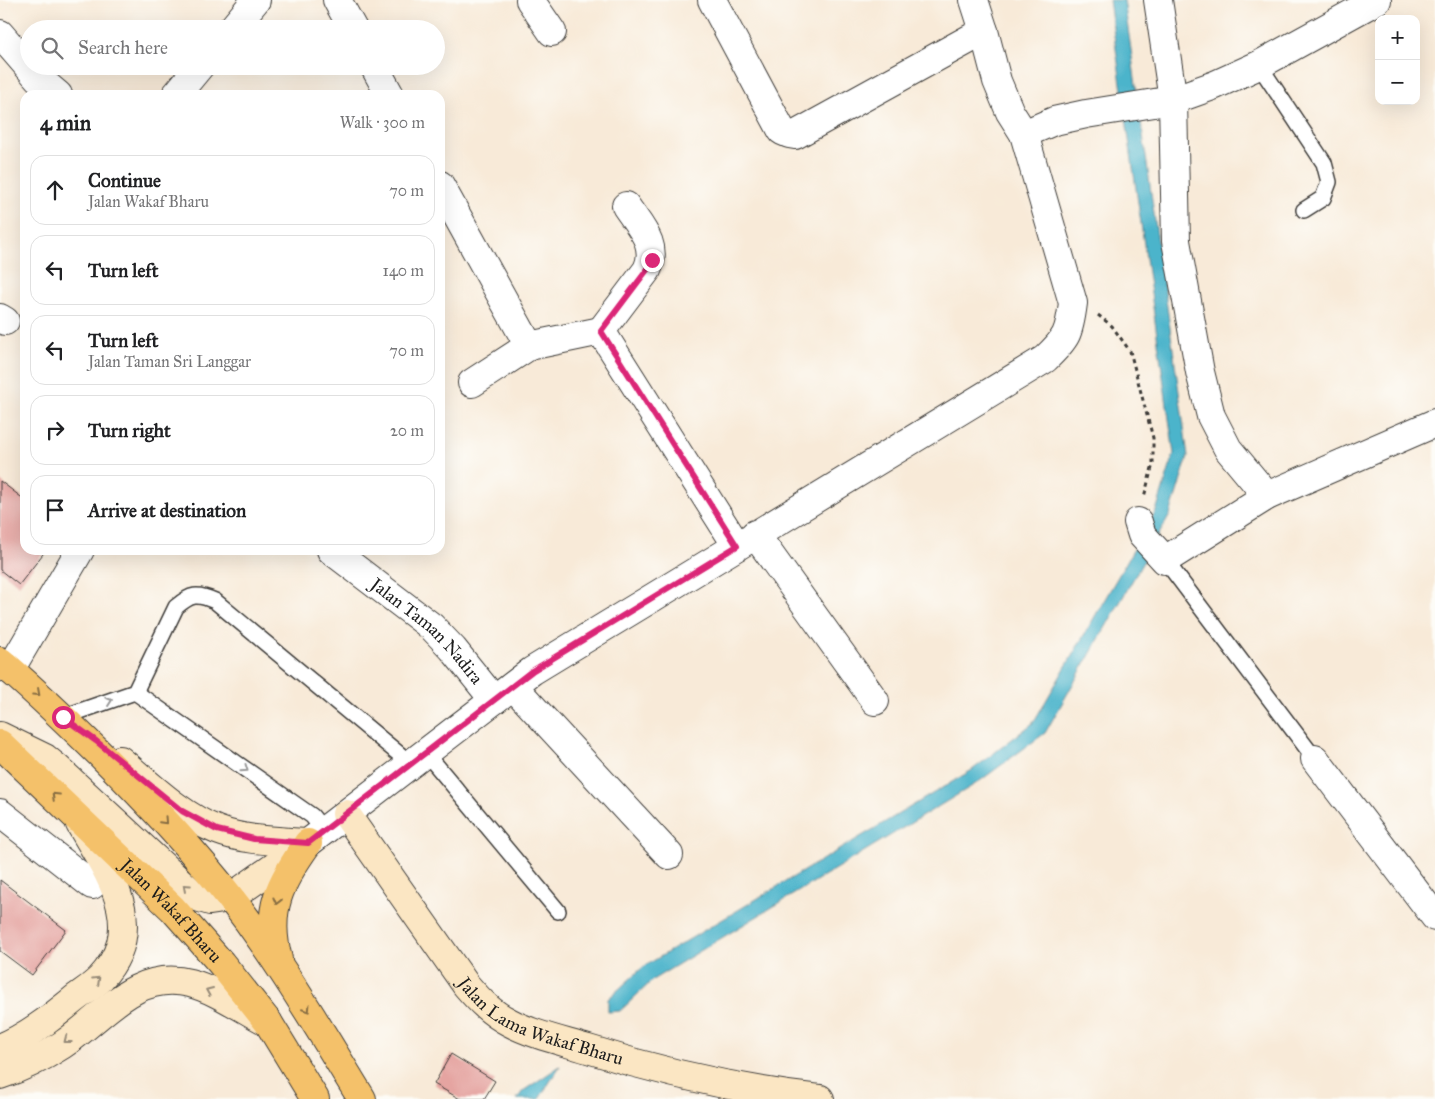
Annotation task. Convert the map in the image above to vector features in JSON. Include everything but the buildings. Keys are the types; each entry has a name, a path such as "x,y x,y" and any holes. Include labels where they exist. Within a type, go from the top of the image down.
{"main road":[{"path":"5,665 63,717 122,776 171,828 230,898 280,968 362,1099"},
{"name":"Jalan Wakaf Bharu","path":"0,744 173,909 221,963 268,1022 315,1099"},
{"path":"280,968 274,944 273,917 278,894 288,871 316,837"}],"street":[{"path":"239,20 256,0"},
{"path":"338,0 348,20"},
{"path":"530,0 552,32"},
{"path":"712,0 782,131 789,134 795,134 984,31"},
{"path":"0,736 45,758 191,892 200,898 210,901 230,898 316,837 503,693 551,659 1045,359 1061,344 1070,327 1074,303 1024,134 1010,112 997,81 974,0"},
{"path":"1158,0 1176,242 1200,372 1211,416 1228,450 1267,496"},
{"path":"1024,134 1054,121 1166,101 1215,86 1259,65 1377,0"},
{"path":"0,34 20,57"},
{"path":"35,75 52,90"},
{"path":"180,90 193,75"},
{"path":"379,75 387,90"},
{"path":"445,194 529,346"},
{"path":"472,383 529,346 601,331 647,270 652,260 652,250 648,240 626,206"},
{"path":"601,331 746,540 874,701"},
{"path":"1150,542 1267,496 1435,423"},
{"path":"5,665 77,555"},
{"name":"Jalan Taman Nadira","path":"338,555 432,627 453,649 503,693 669,855"},
{"path":"63,717 96,741 182,811 217,830 254,839 316,837"},
{"path":"1315,759 1435,917"},
{"path":"0,813 92,885"},
{"name":"Jalan Lama Wakaf Bharu","path":"346,814 466,985 485,1007 509,1022 534,1033 648,1067 714,1083 807,1098"},
{"path":"0,1048 45,1023 99,980 111,965 122,945 124,925 122,905 112,879 75,815"},
{"path":"0,1075 20,1068 62,1045 118,999 139,987 164,981 189,983 216,994 268,1022"}],"lane":[{"path":"1259,65 1324,163 1329,182 1323,198 1304,210"},
{"path":"1150,542 1315,759"},
{"path":"63,717 135,692 176,607 187,597 201,595 215,601 419,758 558,911"},
{"path":"135,692 312,816 316,837"}],"path":[{"path":"1074,303 1093,310 1112,326 1130,351 1153,438 1150,542"}],"water":[{"path":"1109,0 1124,0 1188,456 1170,515 1045,733 977,783 654,979 620,1011 608,1012 608,999 643,967 972,770 1033,723 1156,511 1174,454"},
{"path":"560,1066 539,1099 517,1099 523,1091"}],"route":[{"path":"63,717 96,741 182,811 217,830 254,839 308,843 532,671 737,546 601,331 647,270 652,260"}]}
